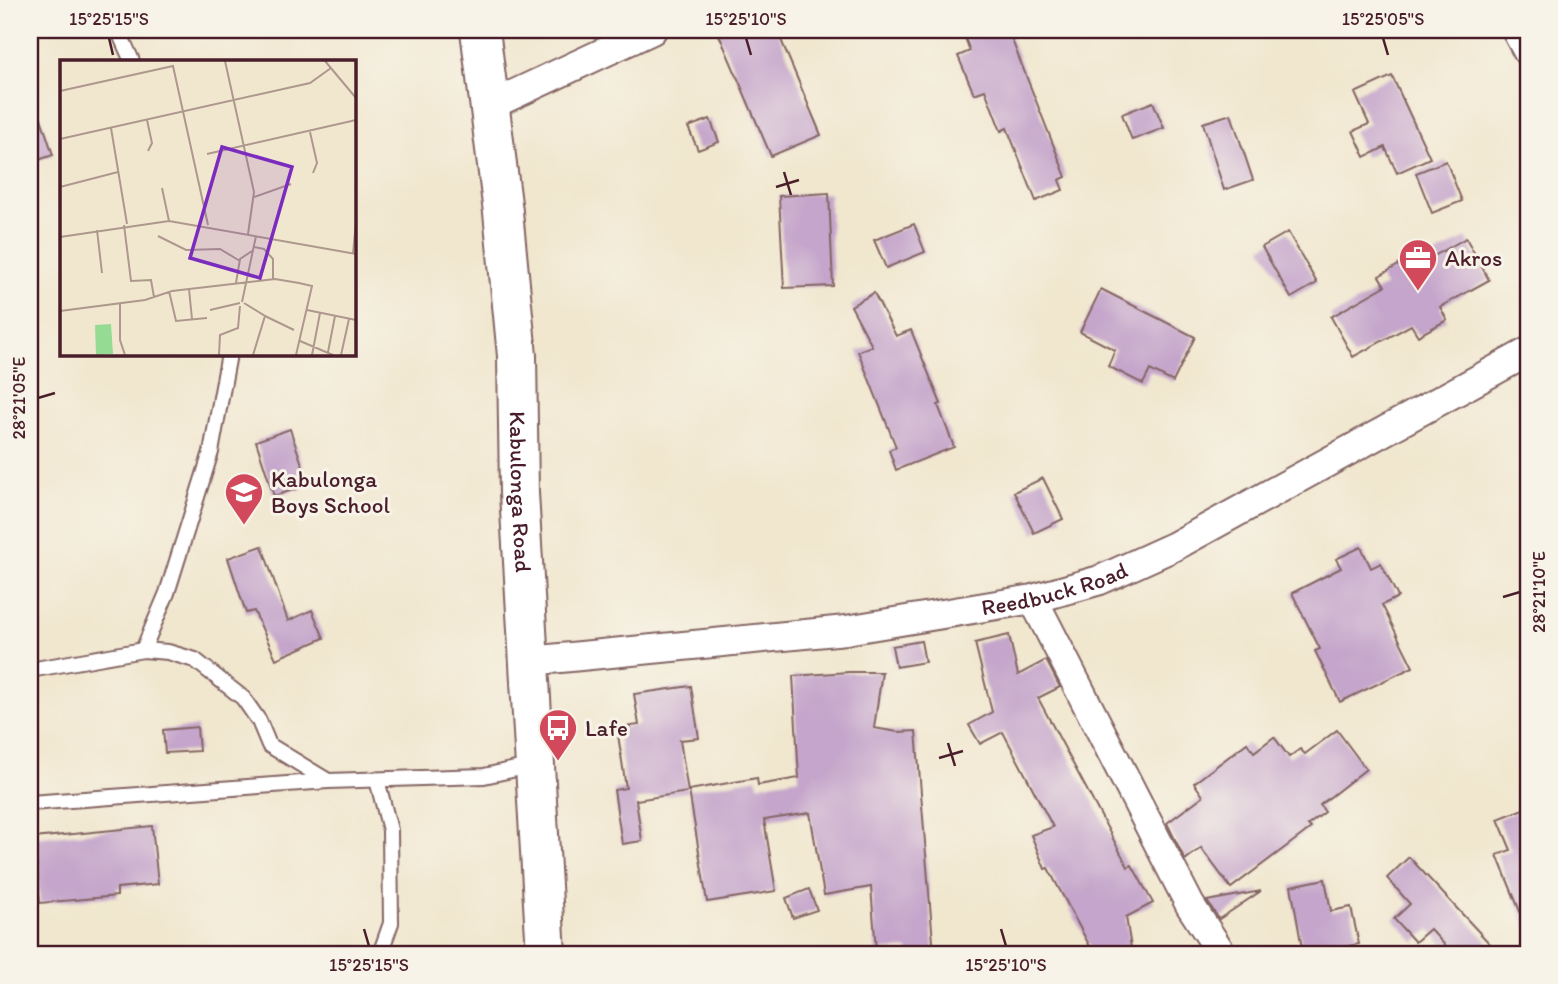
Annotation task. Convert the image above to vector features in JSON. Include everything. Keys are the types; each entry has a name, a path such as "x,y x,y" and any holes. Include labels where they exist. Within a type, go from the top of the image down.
{"main road":[{"name":"Kabulonga Road","path":"480,30 511,280 517,356 519,493 546,954"}],"street":[{"path":"491,105 652,30"},
{"path":"1516,30 1528,52"},
{"name":"Reedbuck Road","path":"530,661 846,630 1033,599 1100,580 1175,546 1528,352"},
{"path":"1033,599 1190,905 1222,954"}],"lane":[{"path":"118,30 132,60"},
{"path":"143,650 167,593 211,452 229,355"},
{"path":"30,670 143,650 167,652 195,660 243,698 259,721 270,745 328,781"},
{"path":"30,803 328,781 484,776 534,764"},
{"path":"377,780 390,830 391,923 380,954"}],"building":[{"path":"717,30 777,30 821,135 771,156"},
{"path":"962,30 1008,30 1066,177 1059,180 1063,190 1036,201 1007,128 1001,131 985,90 974,94 958,56 970,51"},
{"path":"1392,76 1430,158 1397,173 1385,147 1365,157 1353,131 1369,124 1355,93"},
{"path":"34,97 53,155 30,163 30,98"},
{"path":"1153,102 1164,128 1132,140 1122,114"},
{"path":"1231,114 1253,180 1224,190 1203,123"},
{"path":"710,119 719,142 698,150 688,127"},
{"path":"1446,161 1462,201 1432,213 1416,173"},
{"path":"829,193 833,286 784,288 779,196"},
{"path":"914,224 925,252 886,268 874,240"},
{"path":"1288,232 1317,283 1291,298 1262,247"},
{"path":"1466,238 1489,280 1440,307 1447,320 1418,336 1411,325 1353,357 1331,317 1385,286 1379,276 1411,258 1416,266"},
{"path":"1101,289 1195,337 1173,382 1150,370 1143,384 1108,366 1115,350 1080,332"},
{"path":"874,293 896,336 911,330 941,404 938,405 954,447 896,470 889,450 896,447 858,351 872,346 851,306"},
{"path":"290,429 309,485 274,496 256,441"},
{"path":"1043,478 1063,519 1034,533 1014,492"},
{"path":"262,546 288,621 312,610 324,638 276,659 254,611 246,613 228,558"},
{"path":"1361,547 1371,568 1381,563 1398,597 1382,605 1413,667 1340,702 1315,651 1320,649 1292,593 1341,568 1336,559"},
{"path":"1009,635 1018,675 1046,660 1060,687 1038,698 1128,867 1132,865 1153,903 1126,917 1132,954 1094,954 1048,868 1045,869 1031,835 1053,827 1003,732 980,744 969,725 992,712 975,643"},
{"path":"921,641 925,662 896,667 892,646"},
{"path":"882,672 874,728 898,732 916,731 934,954 908,954 908,949 876,951 871,887 824,895 810,813 764,820 776,891 707,902 689,790 757,778 758,785 799,778 793,676"},
{"path":"691,686 699,738 680,740 688,792 636,800 642,841 622,844 614,790 626,788 617,728 639,725 634,694"},
{"path":"197,727 199,751 165,753 163,730"},
{"path":"1337,730 1366,769 1320,805 1325,812 1308,825 1311,828 1231,888 1201,848 1185,860 1167,823 1203,796 1194,783 1247,743 1254,752 1274,737 1289,757 1300,749 1305,754"},
{"path":"1528,807 1528,931 1497,855 1511,850 1498,819"},
{"path":"152,826 158,884 117,888 117,896 40,903 34,838"},
{"path":"1409,857 1491,945 1480,954 1453,954 1430,929 1415,942 1394,919 1410,904 1387,878"},
{"path":"1325,879 1331,911 1351,907 1359,944 1338,948 1339,954 1303,954 1291,886"},
{"path":"809,889 817,910 793,918 786,898"},
{"path":"1261,891 1219,919 1207,901"}],"place":[{"name":"Akros","path":"1418,292"},
{"name":"Kabulonga Boys School","path":"244,526"},
{"name":"Lafe","path":"558,762"}]}
